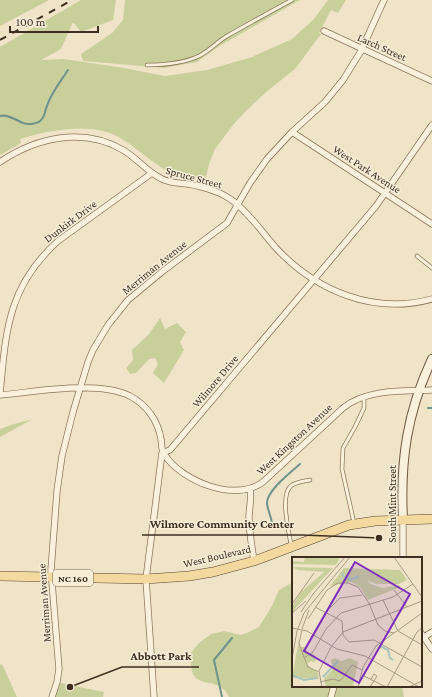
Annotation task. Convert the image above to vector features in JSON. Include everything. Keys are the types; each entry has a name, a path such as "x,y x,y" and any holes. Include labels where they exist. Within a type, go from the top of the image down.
{"main road":[{"name":"West Boulevard","path":"0,576 146,580 189,576 254,561 349,525 403,519 432,519"}],"street":[{"name":"Merriman Avenue","path":"52,697 57,682 59,669 51,562 58,482 65,444 80,388 93,350 118,311 134,295 163,271 221,228 230,219 262,166 280,143 331,95 343,80 362,49 384,0"},
{"name":"Larch Street","path":"324,31 432,80"},
{"name":"Wilmore Drive","path":"162,453 170,450 386,194 432,125"},
{"name":"West Park Avenue","path":"292,132 432,224"},
{"name":"Spruce Street","path":"0,162 26,147 49,139 70,136 101,140 123,150 152,174 163,180 211,189 226,196 238,204 289,261 314,280 338,293 369,302 401,304 432,299"},
{"name":"Dunkirk Drive","path":"0,394 9,319 20,290 36,262 58,241 152,174"},
{"name":"South Mint Street","path":"403,557 402,489 405,445 418,390 432,359"},
{"path":"0,394 80,388 113,390 122,393 140,403 151,414 159,429 162,453 146,580 154,697"},
{"name":"West Kingston Avenue","path":"162,453 176,467 188,476 205,484 226,490 239,491 250,489 265,480 347,405 364,396 374,394 432,390"},
{"path":"250,489 249,517 254,561"},
{"path":"432,632 422,635 432,650"},
{"path":"331,697 334,687"}],"lane":[{"path":"147,65 172,63 199,56 224,37 292,0"},
{"path":"417,256 432,268"},
{"path":"355,524 342,469 343,448 364,408 364,396"},
{"path":"292,546 285,498 287,490 292,485 310,480"}],"green space":[{"path":"0,0 49,0 0,26"},
{"path":"81,0 116,0 113,20 81,32 73,22 61,49 41,60 64,59 165,76 207,70 252,57 292,39 313,20 328,0 346,0 338,13 331,10 319,33 321,34 295,69 266,92 233,125 215,149 209,164 205,182 184,178 171,173 156,164 129,143 110,133 98,130 58,130 20,139 21,143 0,155 0,47"},
{"path":"125,0 300,0 221,45 197,62 164,68 83,61 81,54 112,33 123,20"},
{"path":"160,318 165,329 177,323 186,332 180,342 184,350 164,383 153,373 158,364 155,358 149,359 136,373 130,374 126,368 133,360 132,350 149,334"},
{"path":"33,419 0,437 0,429"},
{"path":"292,583 292,687 402,687 404,697 229,697 221,687 200,681 196,678 192,672 189,655 199,643 211,634 225,631 240,635 259,627 272,606 279,590"},
{"path":"2,664 17,697 0,697 0,665"},
{"path":"60,683 104,692 103,697 54,697"}],"waterway":[{"path":"0,116 9,117 28,124 40,121 51,96 68,70"},
{"path":"272,523 267,504 270,493 300,464"},
{"path":"222,697 214,660 232,638"}],"railway":[{"path":"0,40 72,0"}],"place":[{"name":"Wilmore Community Center","path":"379,538"},
{"name":"Abbott Park","path":"70,687"}]}
